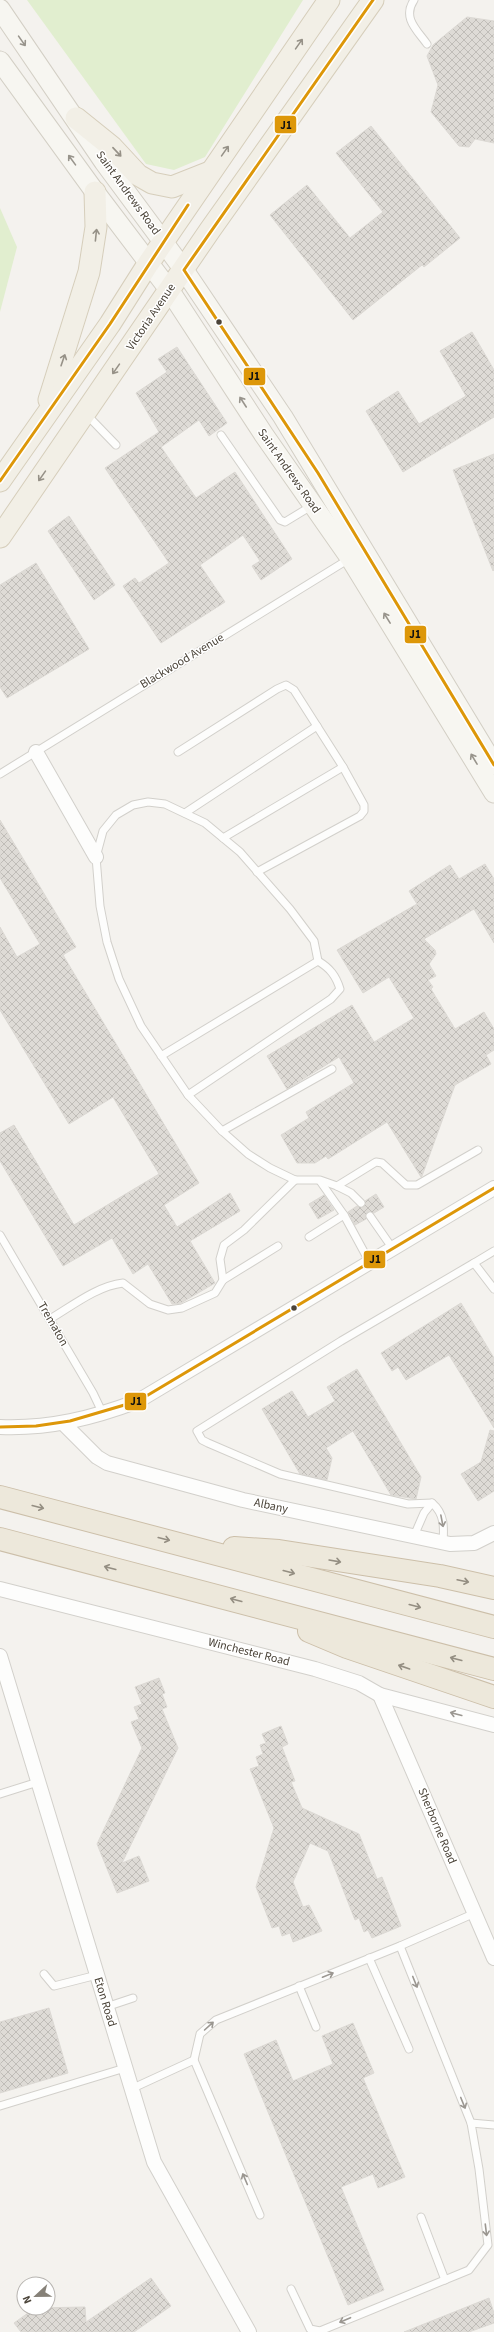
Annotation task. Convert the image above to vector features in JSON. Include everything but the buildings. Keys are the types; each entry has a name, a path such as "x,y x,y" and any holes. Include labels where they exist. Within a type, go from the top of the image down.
{"highway":[{"path":"0,1498 199,1548 494,1627"},
{"path":"0,1539 494,1669"},
{"path":"199,1548 251,1548 279,1551 440,1576 494,1588"},
{"path":"264,1608 309,1631 347,1647 494,1697"}],"main road":[{"path":"0,481 110,324 148,264 210,172 329,0"},
{"name":"Victoria Avenue","path":"0,537 373,0"},
{"name":"Saint Andrews Road","path":"0,9 76,118 104,162 164,241 283,417 357,553 494,793"},
{"name":"Saint Andrews Road","path":"0,61 148,264 170,291 313,505 357,553 494,765"},
{"path":"76,118 112,147 138,175 152,183 172,186 210,172"},
{"path":"41,424 89,272 96,227 95,192"}],"street":[{"path":"36,752 96,857"},
{"path":"0,1427 63,1423 102,1414 138,1400 168,1385 494,1188"},
{"name":"Albany","path":"63,1423 97,1457 121,1468 243,1500 443,1543 474,1543 494,1533"},
{"name":"Winchester Road","path":"0,1589 322,1671 358,1683 380,1695 494,1724"},
{"name":"Eton Road","path":"0,1656 145,2137 163,2182 249,2332"},
{"name":"Sherborne Road","path":"380,1695 494,1958"}],"lane":[{"path":"414,0 408,8 409,14 413,25 427,44"},
{"path":"86,413 116,445"},
{"path":"221,435 280,520 285,522 313,505"},
{"name":"Blackwood Avenue","path":"0,774 357,553"},
{"path":"178,752 286,685 294,690 343,767 364,805 364,811 360,816 257,872"},
{"path":"185,813 317,726"},
{"path":"222,838 343,767"},
{"path":"188,1095 331,999 340,989 336,976 328,967 318,961 314,941 240,852 205,823 165,804 148,802 133,805 116,815 103,831 96,857 100,906 107,942 119,979 141,1026 188,1095 222,1131 248,1154 295,1180 320,1180 337,1186 351,1193 361,1203"},
{"path":"161,1056 318,961"},
{"path":"222,1131 332,1069"},
{"path":"337,1186 376,1162 382,1163 406,1185 417,1185 478,1150"},
{"path":"223,1280 220,1259 224,1245 244,1230 295,1180"},
{"path":"320,1180 344,1215 370,1263"},
{"path":"309,1236 344,1215"},
{"path":"370,1216 393,1249"},
{"name":"Trematon","path":"0,1235 94,1393 102,1414"},
{"path":"50,1319 114,1284 123,1283 150,1304 168,1310 182,1308 215,1292 223,1280 278,1246"},
{"path":"443,1543 443,1519 438,1508 432,1503 408,1504 280,1474 202,1440 197,1431 341,1341 494,1251"},
{"path":"474,1263 487,1282 494,1289"},
{"path":"414,1536 424,1513 432,1503"},
{"path":"0,1794 38,1782"},
{"path":"260,2215 194,2060 200,2034 216,2020 400,1946 475,1913"},
{"path":"291,2289 310,2329 320,2331 469,2270 488,2246 479,2169 471,2123 400,1946"},
{"path":"369,1958 409,2050"},
{"path":"44,1974 54,1986 96,1975"},
{"path":"299,1986 316,2028"},
{"path":"106,2007 133,1998"},
{"path":"131,2089 194,2060"},
{"path":"0,2106 125,2068"},
{"path":"471,2123 494,2125"},
{"path":"421,2217 445,2280"}],"green space":[{"path":"27,0 303,0 205,157 174,170 146,164"},
{"path":"0,208 17,247 0,312"}],"transit line":[{"name":"J1","path":"373,0 184,270 318,473 494,765"},
{"name":"J1","path":"0,481 110,324 188,205"},
{"name":"J1","path":"0,1427 36,1426 70,1421 138,1401 494,1188"}]}
